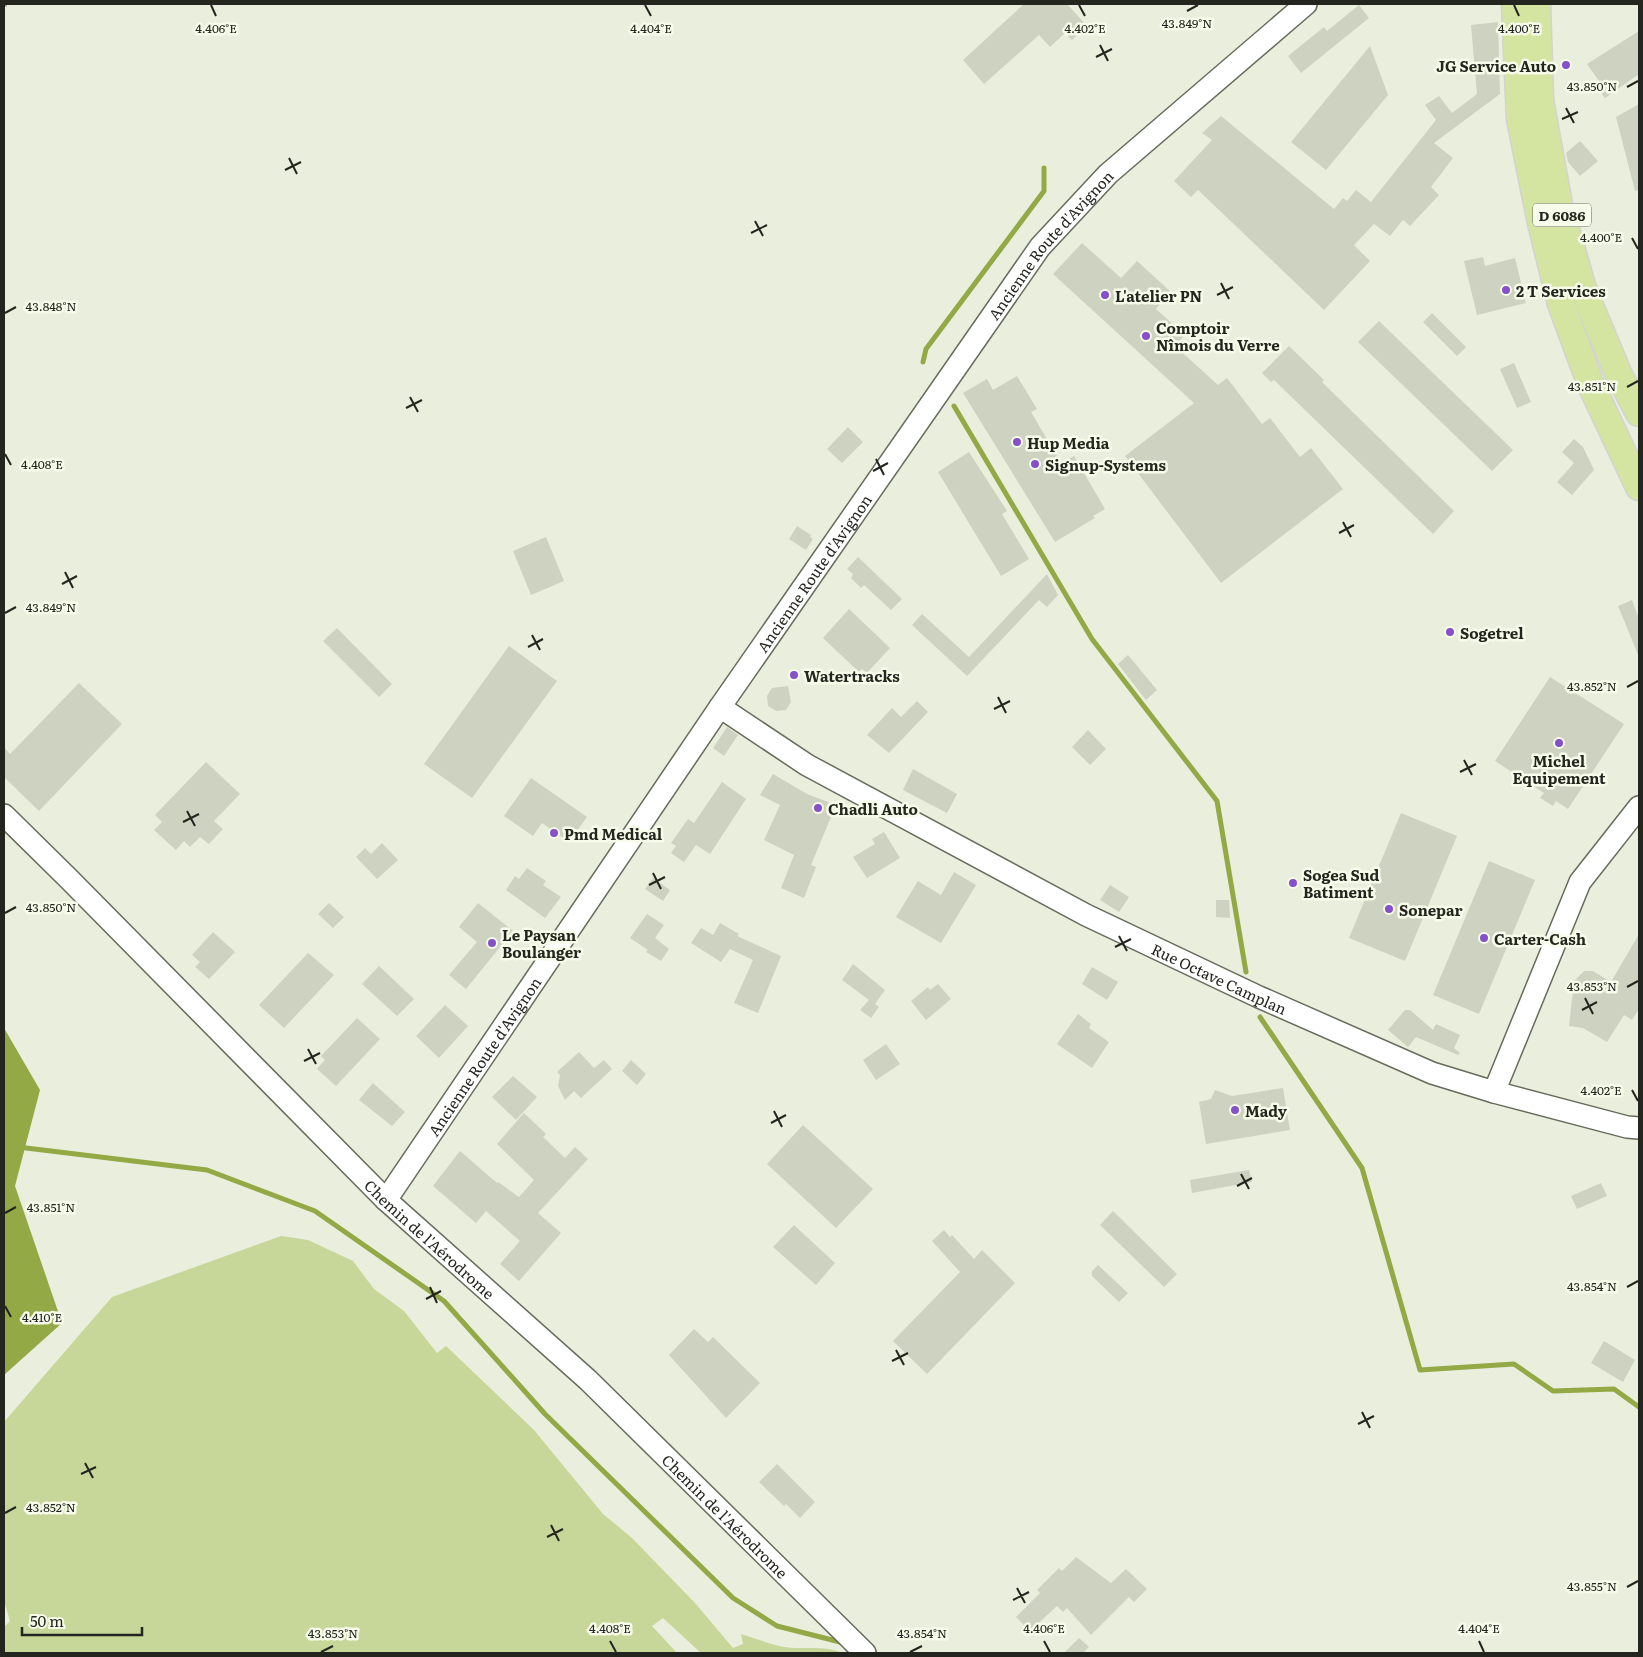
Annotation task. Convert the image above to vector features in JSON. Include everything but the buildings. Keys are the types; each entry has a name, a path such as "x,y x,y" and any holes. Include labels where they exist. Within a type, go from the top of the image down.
{"main road":[{"name":"D 6086","path":"1515,4 1520,119 1541,223 1561,304 1591,385 1639,487"},
{"name":"D 6086","path":"1537,4 1540,100 1559,205 1583,289 1619,375 1639,413"}],"street":[{"name":"Ancienne Route d'Avignon","path":"386,1200 720,707 1040,247 1108,174 1306,4"},
{"name":"Rue Octave Camplan","path":"720,707 807,765 1086,915 1259,997 1432,1073 1494,1092 1627,1127 1639,1128"},
{"path":"1494,1092 1580,882 1639,807"},
{"name":"Chemin de l'Aérodrome","path":"4,815 386,1200 588,1380 865,1653"}],"shaded area":[{"path":"4,1028 40,1090 15,1186 62,1323 4,1375"},
{"path":"281,1236 308,1240 353,1261 374,1289 404,1311 437,1353 446,1346 534,1430 603,1514 632,1538 695,1603 733,1648 743,1644 741,1634 779,1646 819,1648 842,1653 701,1653 663,1618 652,1626 677,1653 4,1653 4,1627 10,1621 4,1601 4,1422 112,1297"}],"waterway":[{"path":"923,362 926,349 1044,191 1044,168"},
{"path":"954,406 1092,639 1217,801 1246,972"},
{"path":"1260,1017 1362,1168 1420,1370 1514,1364 1553,1391 1614,1389 1639,1407"},
{"path":"18,1147 207,1170 315,1211 444,1301 545,1414 733,1598 777,1626 844,1643"}],"railway":[{"path":"4,5 8,4"}],"place":[{"name":"JG Service Auto","path":"1566,65"},
{"name":"2 T Services","path":"1506,290"},
{"name":"L'atelier PN","path":"1105,295"},
{"name":"Comptoir Nîmois du Verre","path":"1146,336"},
{"name":"Hup Media","path":"1017,442"},
{"name":"Signup-Systems","path":"1035,464"},
{"name":"Sogetrel","path":"1450,632"},
{"name":"Watertracks","path":"794,675"},
{"name":"Michel Equipement","path":"1559,743"},
{"name":"Chadli Auto","path":"818,808"},
{"name":"Pmd Medical","path":"554,833"},
{"name":"Sogea Sud Batiment","path":"1293,883"},
{"name":"Sonepar","path":"1389,909"},
{"name":"Carter-Cash","path":"1484,938"},
{"name":"Le Paysan Boulanger","path":"492,943"},
{"name":"Mady","path":"1235,1110"}]}
